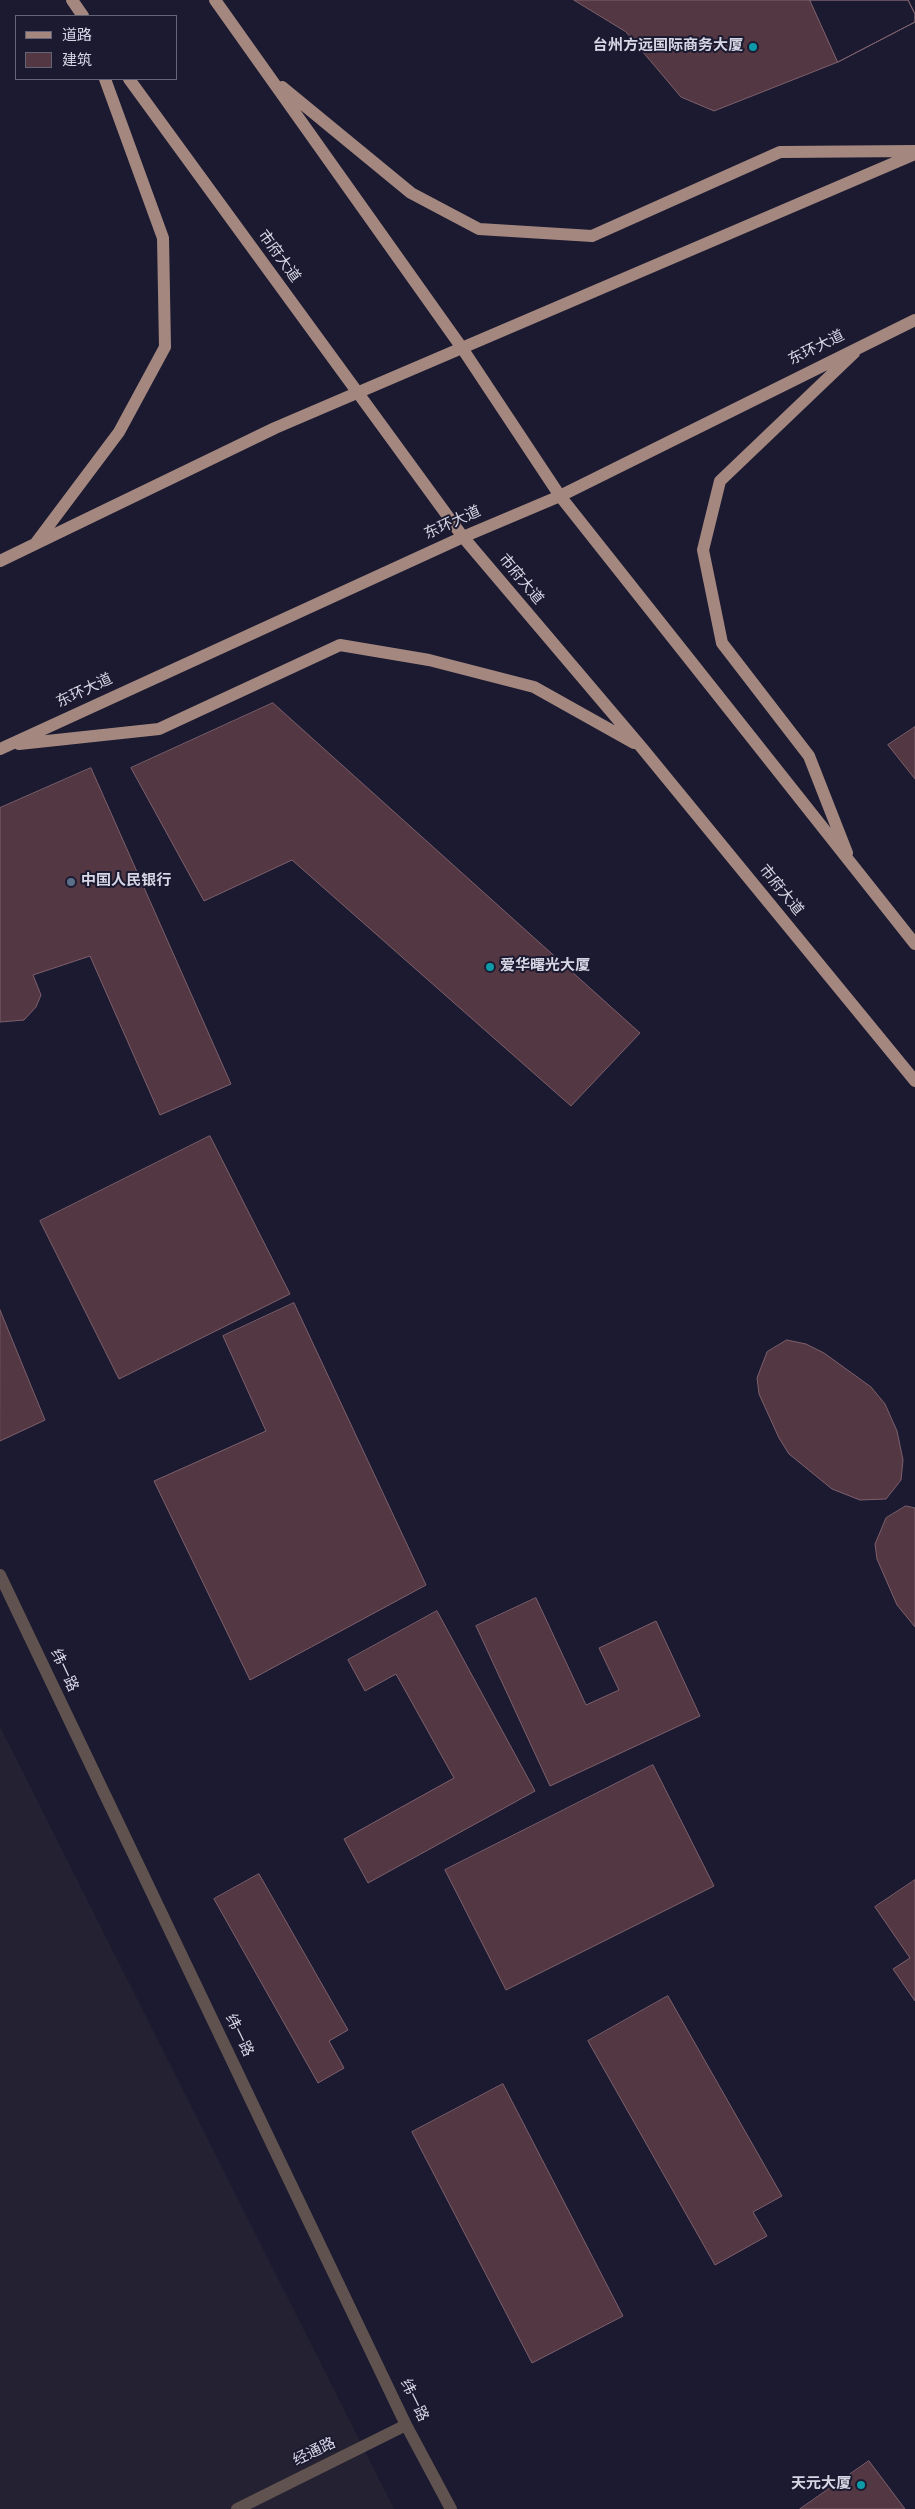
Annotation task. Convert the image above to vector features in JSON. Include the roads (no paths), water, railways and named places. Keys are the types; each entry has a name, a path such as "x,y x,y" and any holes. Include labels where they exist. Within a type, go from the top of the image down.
{"main road":[{"path":"72,0 82,15"},
{"path":"215,0 462,348 560,496 852,867 915,944"},
{"path":"268,76 411,193 478,230 592,236 780,152 915,153"},
{"path":"34,545 119,432 166,347 163,238 105,80"},
{"name":"市府大道","path":"130,80 462,537 642,748 915,1081"},
{"path":"0,561 275,428 915,153"},
{"name":"东环大道","path":"5,747 462,537 560,496 863,344 915,320"},
{"path":"852,867 809,756 722,643 703,550 720,481 863,344"},
{"path":"5,747 159,730 340,646 429,660 534,687 642,748"}],"street":[{"name":"纬一路","path":"0,1575 406,2425 450,2509"},
{"name":"经通路","path":"237,2509 406,2425"}],"place":[{"name":"台州方远国际商务大厦","path":"753,47"},
{"name":"中国人民银行","path":"71,882"},
{"name":"爱华·曙光大厦","path":"490,967"},
{"name":"天元大厦","path":"861,2485"}]}
